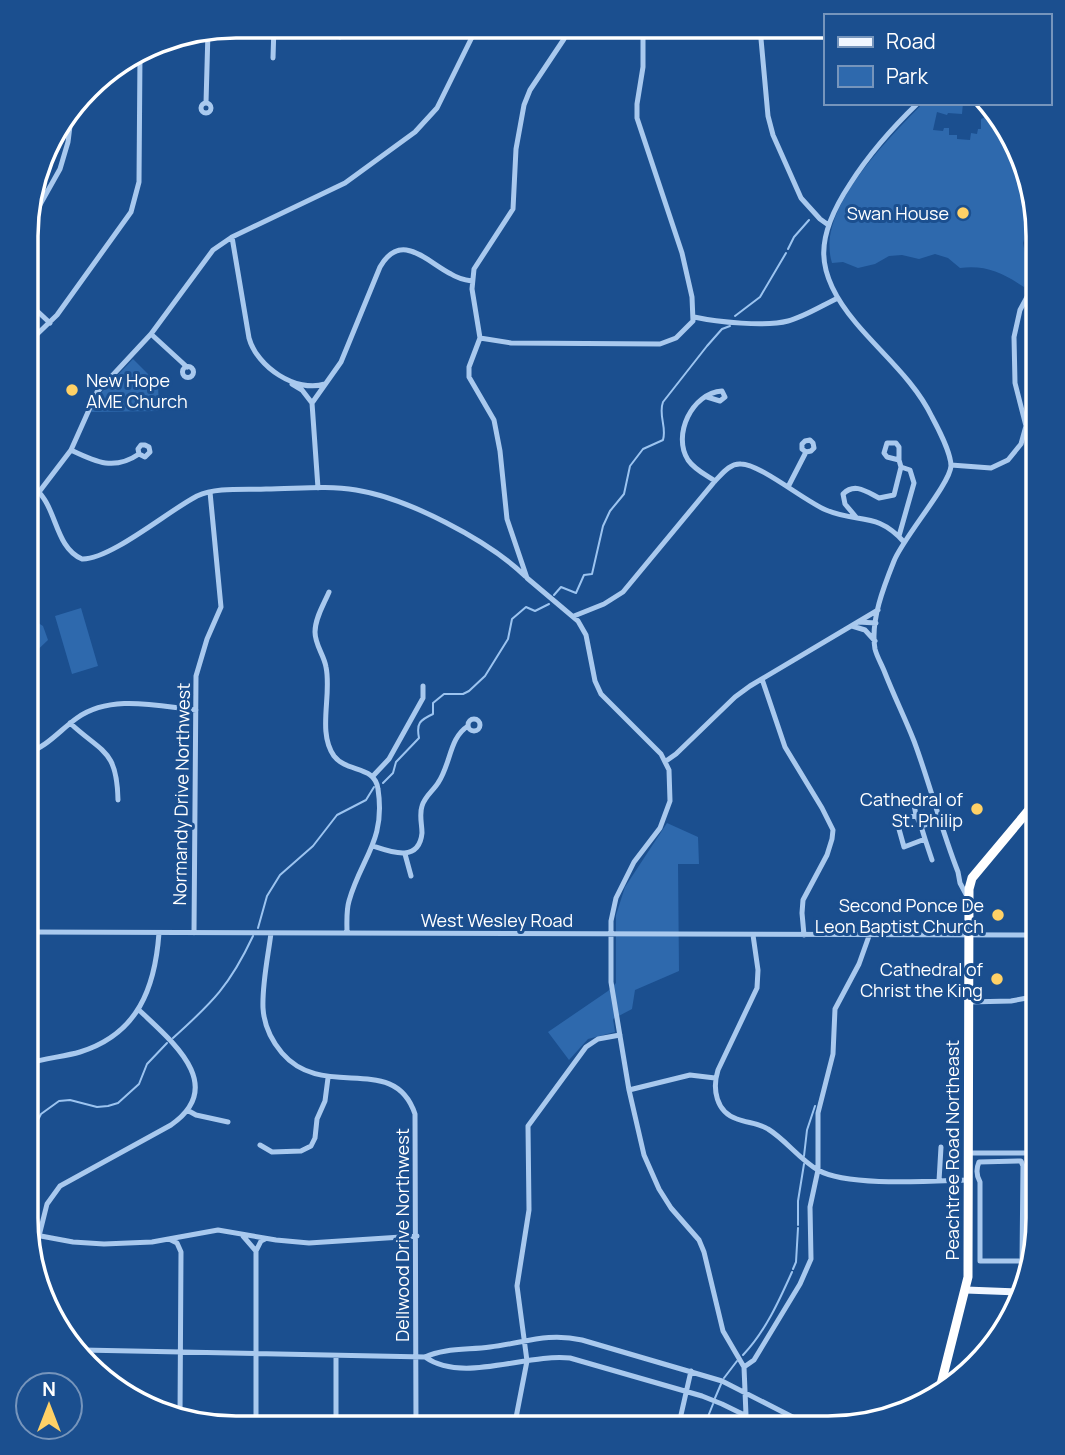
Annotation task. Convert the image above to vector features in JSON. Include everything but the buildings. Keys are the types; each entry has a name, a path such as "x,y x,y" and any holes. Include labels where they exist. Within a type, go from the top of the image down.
{"highway":[{"path":"972,878 1026,816"},
{"name":"Peachtree Road Northeast","path":"947,1377 966,1290 968,901 972,878"}],"main road":[{"path":"966,1290 1012,1292"}],"street":[{"path":"527,578 507,519 494,420 469,377 469,368 480,338 472,297 472,281 478,261 509,220 514,207 516,149 526,100 564,38"},
{"path":"480,338 511,343 660,344 681,335 691,325 694,317 692,297 682,253 637,118 643,67 643,38"},
{"path":"761,38 772,135 801,198 827,224"},
{"path":"273,58 274,39"},
{"path":"425,1357 433,1363 466,1367 550,1357 570,1358 687,1392 746,1415 744,1367 723,1331 702,1245 671,1208 649,1167 629,1090 611,982 613,910 621,886 634,862 660,828 667,812 670,790 666,761 601,694 595,681 586,635 573,616 474,538 421,512 365,491 318,488 210,492 194,498 104,555 87,560 70,551 39,492 71,450 97,392 151,334 208,255 219,244 232,237 345,183 415,132 438,108 471,39"},
{"path":"206,103 207,41"},
{"path":"38,334 50,323 125,222 136,201 139,181 140,64"},
{"path":"916,105 866,160 838,202 827,224 825,260 829,279 838,298 855,322 923,401 936,425 951,465 944,483 904,542 890,570 878,610 875,641 915,744 958,872 957,876 968,901"},
{"path":"41,204 64,160 69,131"},
{"path":"232,237 251,344 266,365 302,390 312,403 318,488"},
{"path":"312,403 341,362 380,267 390,255 402,250 415,251 450,274 472,281"},
{"path":"694,317 716,321 782,323 838,298"},
{"path":"951,465 982,469 999,465 1015,453 1025,435 1025,417 1015,383 1014,337 1020,310 1026,299"},
{"path":"38,312 50,323"},
{"path":"151,334 187,367"},
{"path":"288,381 316,386 325,384"},
{"path":"707,397 687,415 683,446 692,465 715,481"},
{"path":"71,450 107,465 121,463 139,454"},
{"path":"788,487 806,452"},
{"path":"573,616 604,604 623,592 715,481 730,467 743,464 826,510 885,524 904,542"},
{"path":"856,517 844,501 843,494 853,488 860,488 879,498 894,495 900,464 910,470 914,483 899,536"},
{"name":"Normandy Drive Northwest","path":"194,933 198,666 221,607 210,492"},
{"path":"329,592 315,632 327,669 327,742 340,762 373,776 378,788 380,810 373,846 350,898 347,933"},
{"path":"666,761 735,697 878,610"},
{"path":"855,624 876,624"},
{"path":"855,624 875,641"},
{"path":"762,679 785,747 822,808 832,830 827,855 803,900 804,935"},
{"path":"373,776 389,759 423,698 423,687"},
{"path":"38,749 90,710 114,704 196,710"},
{"path":"70,723 110,757 117,775 118,800"},
{"path":"373,846 396,854 413,850 419,842 423,804 439,783 448,765 456,736 468,726"},
{"path":"913,800 932,860"},
{"path":"916,815 897,822 904,846 925,839"},
{"path":"920,826 940,820"},
{"path":"405,854 411,876"},
{"path":"958,872 972,878"},
{"name":"West Wesley Road","path":"38,932 1026,935"},
{"path":"38,1061 92,1048 119,1032 147,995 154,976 159,933"},
{"name":"Dellwood Drive Northwest","path":"271,933 263,1000 268,1031 279,1049 292,1063 309,1073 328,1078 382,1081 399,1089 411,1103 417,1125 416,1416"},
{"path":"753,935 758,971 757,988 715,1078 716,1096 726,1113 735,1119 768,1129 818,1170 863,1180 968,1180"},
{"path":"744,1367 754,1360 808,1269 812,1248 810,1207 818,1170 818,1112 833,1054 835,1009 859,964 869,936"},
{"path":"968,1002 1026,998"},
{"path":"39,1235 47,1204 60,1186 171,1125 187,1110 194,1088 190,1064 177,1046 138,1009"},
{"path":"516,1416 527,1361 517,1286 529,1216 528,1133 531,1120 586,1047 598,1039 620,1035"},
{"path":"629,1090 690,1075 715,1078"},
{"path":"260,1145 272,1152 304,1151 312,1146 317,1119 325,1101 328,1078"},
{"path":"187,1110 195,1115 228,1122"},
{"path":"939,1181 941,1147"},
{"path":"968,1153 1026,1153"},
{"path":"1007,1161 1008,1153"},
{"path":"1016,1153 1016,1161"},
{"path":"1022,1261 980,1261 979,1161 1021,1161 1022,1261"},
{"path":"39,1236 104,1244 168,1239 218,1230 265,1239 321,1243 382,1236 416,1236"},
{"path":"240,1233 256,1251"},
{"path":"180,1408 180,1247 189,1235"},
{"path":"168,1239 180,1247"},
{"path":"256,1416 256,1251 265,1239"},
{"path":"968,1246 981,1246"},
{"path":"89,1350 425,1357 435,1353 492,1347 549,1336 573,1338 691,1371 744,1390 792,1416"},
{"path":"336,1356 336,1416"},
{"path":"681,1416 691,1371"}],"green space":[{"path":"921,105 963,105 962,114 947,115 937,112 933,130 943,131 944,128 949,128 949,135 957,135 957,139 970,140 971,133 977,134 978,129 981,129 981,119 986,117 1006,149 1023,198 1026,223 1023,243 1026,258 1024,287 994,271 960,268 948,258 935,254 919,259 902,255 889,256 875,264 858,268 843,262 832,263 830,242 834,220 844,198 858,176"},
{"path":"133,359 158,384 159,411 91,412 101,393"},
{"path":"81,608 98,666 72,674 55,616"},
{"path":"38,623 43,626 48,640 38,650"},
{"path":"667,823 698,837 699,864 678,864 679,971 635,990 632,1009 613,1019 615,1032 588,1039 569,1060 548,1032 616,983 616,915 625,887"}],"waterway":[{"path":"788,249 794,237 809,220"},
{"path":"735,316 760,297 786,253"},
{"path":"554,595 561,587 576,593 584,575 592,574 603,526 610,511 624,494 630,466 643,449 663,440 663,402 707,346 722,329 730,326"},
{"path":"383,783 393,773 396,762 419,738 419,725 433,714 433,703 444,694 463,694 469,691 485,676 508,639 512,619 526,607 535,611 549,604"},
{"path":"258,928 267,896 280,875 313,846 337,815 366,800 374,787"},
{"path":"173,1038 219,992 253,936"},
{"path":"38,1120 41,1114 59,1101 70,1100 97,1107 118,1103 139,1084 147,1064 167,1043"},
{"path":"804,1156 807,1130 815,1106"},
{"path":"798,1225 798,1201 804,1164"},
{"path":"793,1269 796,1262 798,1228"},
{"path":"743,1355 765,1326 792,1272"},
{"path":"724,1378 737,1361"},
{"path":"715,1398 721,1384"},
{"path":"708,1416 713,1404"}],"place":[{"name":"Swan House","path":"963,213"},
{"name":"New Hope AME Church","path":"72,390"},
{"name":"Cathedral of St. Philip","path":"977,809"},
{"name":"Second Ponce De Leon Baptist Church","path":"998,915"},
{"name":"Cathedral of Christ the King","path":"997,979"}]}
